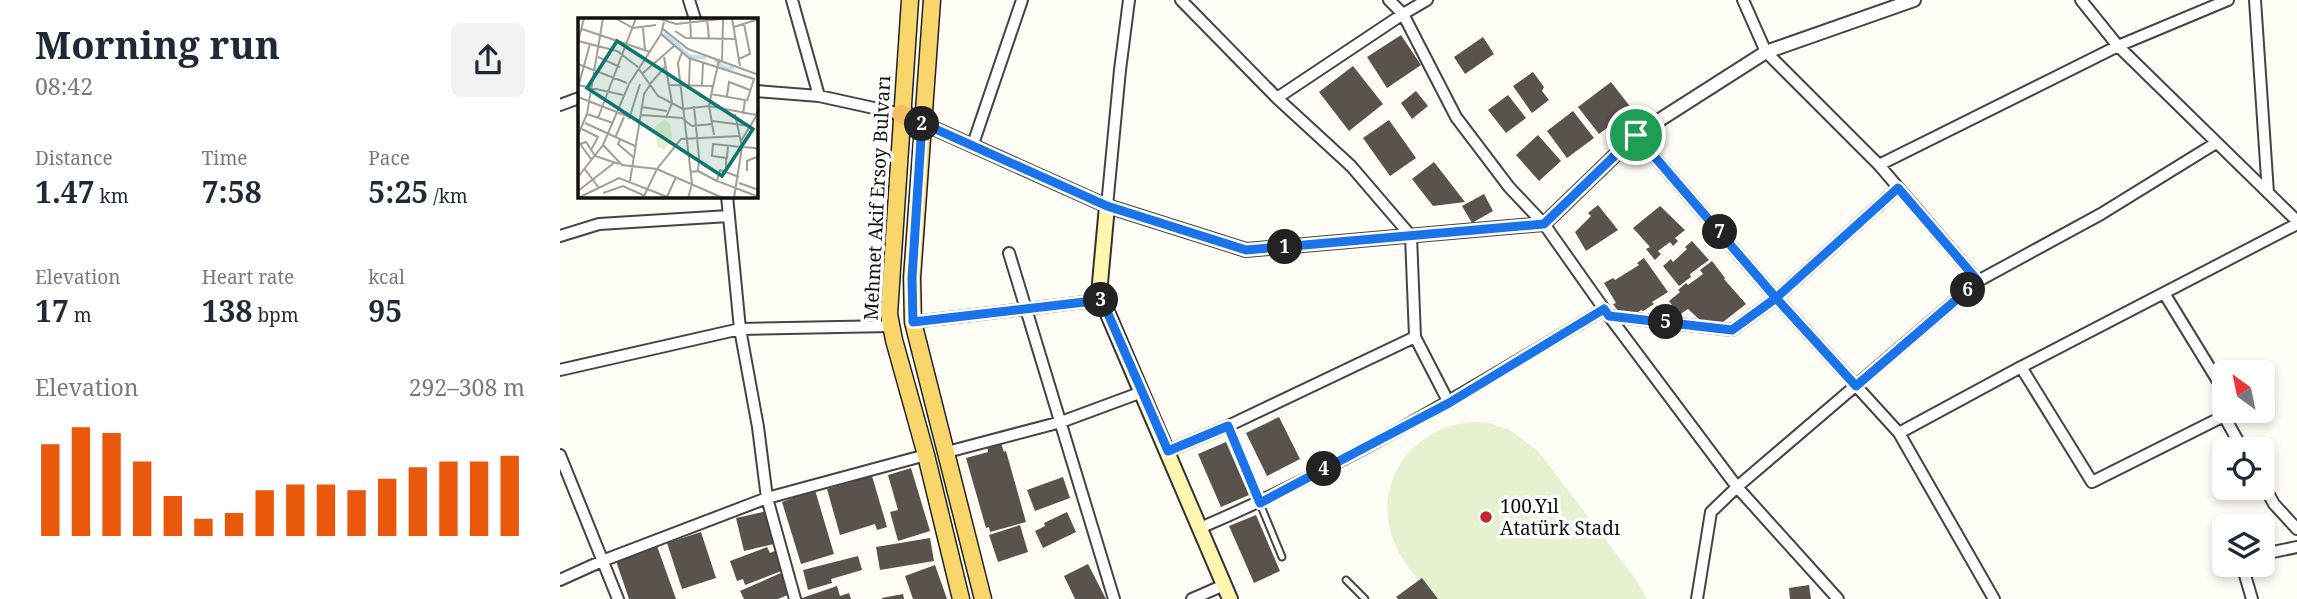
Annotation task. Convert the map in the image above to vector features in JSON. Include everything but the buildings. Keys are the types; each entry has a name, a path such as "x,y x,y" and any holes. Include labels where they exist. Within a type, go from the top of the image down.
{"highway":[{"path":"901,114 922,123"}],"main road":[{"name":"Mehmet Akif Ersoy Bulvarı","path":"910,0 889,303 890,326 926,455 961,599"},
{"name":"Mehmet Akif Ersoy Bulvarı","path":"932,0 912,278 913,322 983,599"},
{"path":"1107,206 1100,283 1102,300 1227,592"}],"street":[{"path":"689,0 695,18"},
{"path":"792,0 819,96"},
{"path":"973,144 1022,0"},
{"path":"1107,206 1119,70 1129,0"},
{"path":"1181,0 1277,98 1350,166 1411,236 1415,337 1449,403"},
{"path":"1389,0 1403,14 1456,117 1509,187 1544,224 1737,487 1838,599"},
{"path":"1277,98 1427,0"},
{"path":"1742,0 1766,52 1879,166 1978,281"},
{"path":"922,123 1107,206 1246,250 1544,224 1636,135 1766,52 1914,0"},
{"path":"1899,433 2297,222 2118,46 2081,0"},
{"path":"1879,166 2118,46 2228,0"},
{"path":"2255,0 2268,193"},
{"path":"758,91 819,96 901,114"},
{"path":"560,105 578,98"},
{"path":"1636,135 1776,298 1899,433 1994,599"},
{"path":"1697,599 1711,512 1737,487 1978,281 2101,214 2216,143"},
{"path":"1200,528 1260,503 1449,403 1607,313 1732,330 1776,298 1898,188"},
{"path":"727,198 740,329 758,428 767,498 794,599"},
{"path":"560,236 599,224 729,216"},
{"path":"1009,253 1114,599"},
{"path":"2164,293 2212,371"},
{"path":"913,322 1102,300"},
{"path":"560,370 740,329 890,326"},
{"path":"1168,451 1228,426 1415,337"},
{"path":"2021,367 2092,482 2212,422"},
{"path":"947,452 1061,422 1142,392"},
{"path":"560,455 618,599"},
{"path":"560,580 602,561 767,498 926,455"},
{"path":"2272,500 2297,529"},
{"path":"2275,552 2297,547"},
{"path":"2246,577 2252,599"},
{"path":"1192,599 1227,592"}],"lane":[{"path":"1228,426 1282,557"},
{"path":"1346,580 1365,599"}],"green space":[{"name":"100.Yıl Atatürk Stadı","path":"1477,422 1510,430 1538,451 1637,581 1647,599 1434,599 1397,550 1388,520 1388,498 1393,478 1403,460 1417,445 1434,433 1455,425"}],"place":[{"name":"100.Yıl Atatürk Stadı","path":"1486,517"}],"route":[{"path":"1636,135 1544,224 1246,250 1107,206 922,123 912,278 913,322 1102,300 1168,451 1228,426 1260,503 1449,403 1604,309 1609,316 1732,330 1776,298 1856,386 1978,281 1898,188 1776,298 1636,135"}]}
